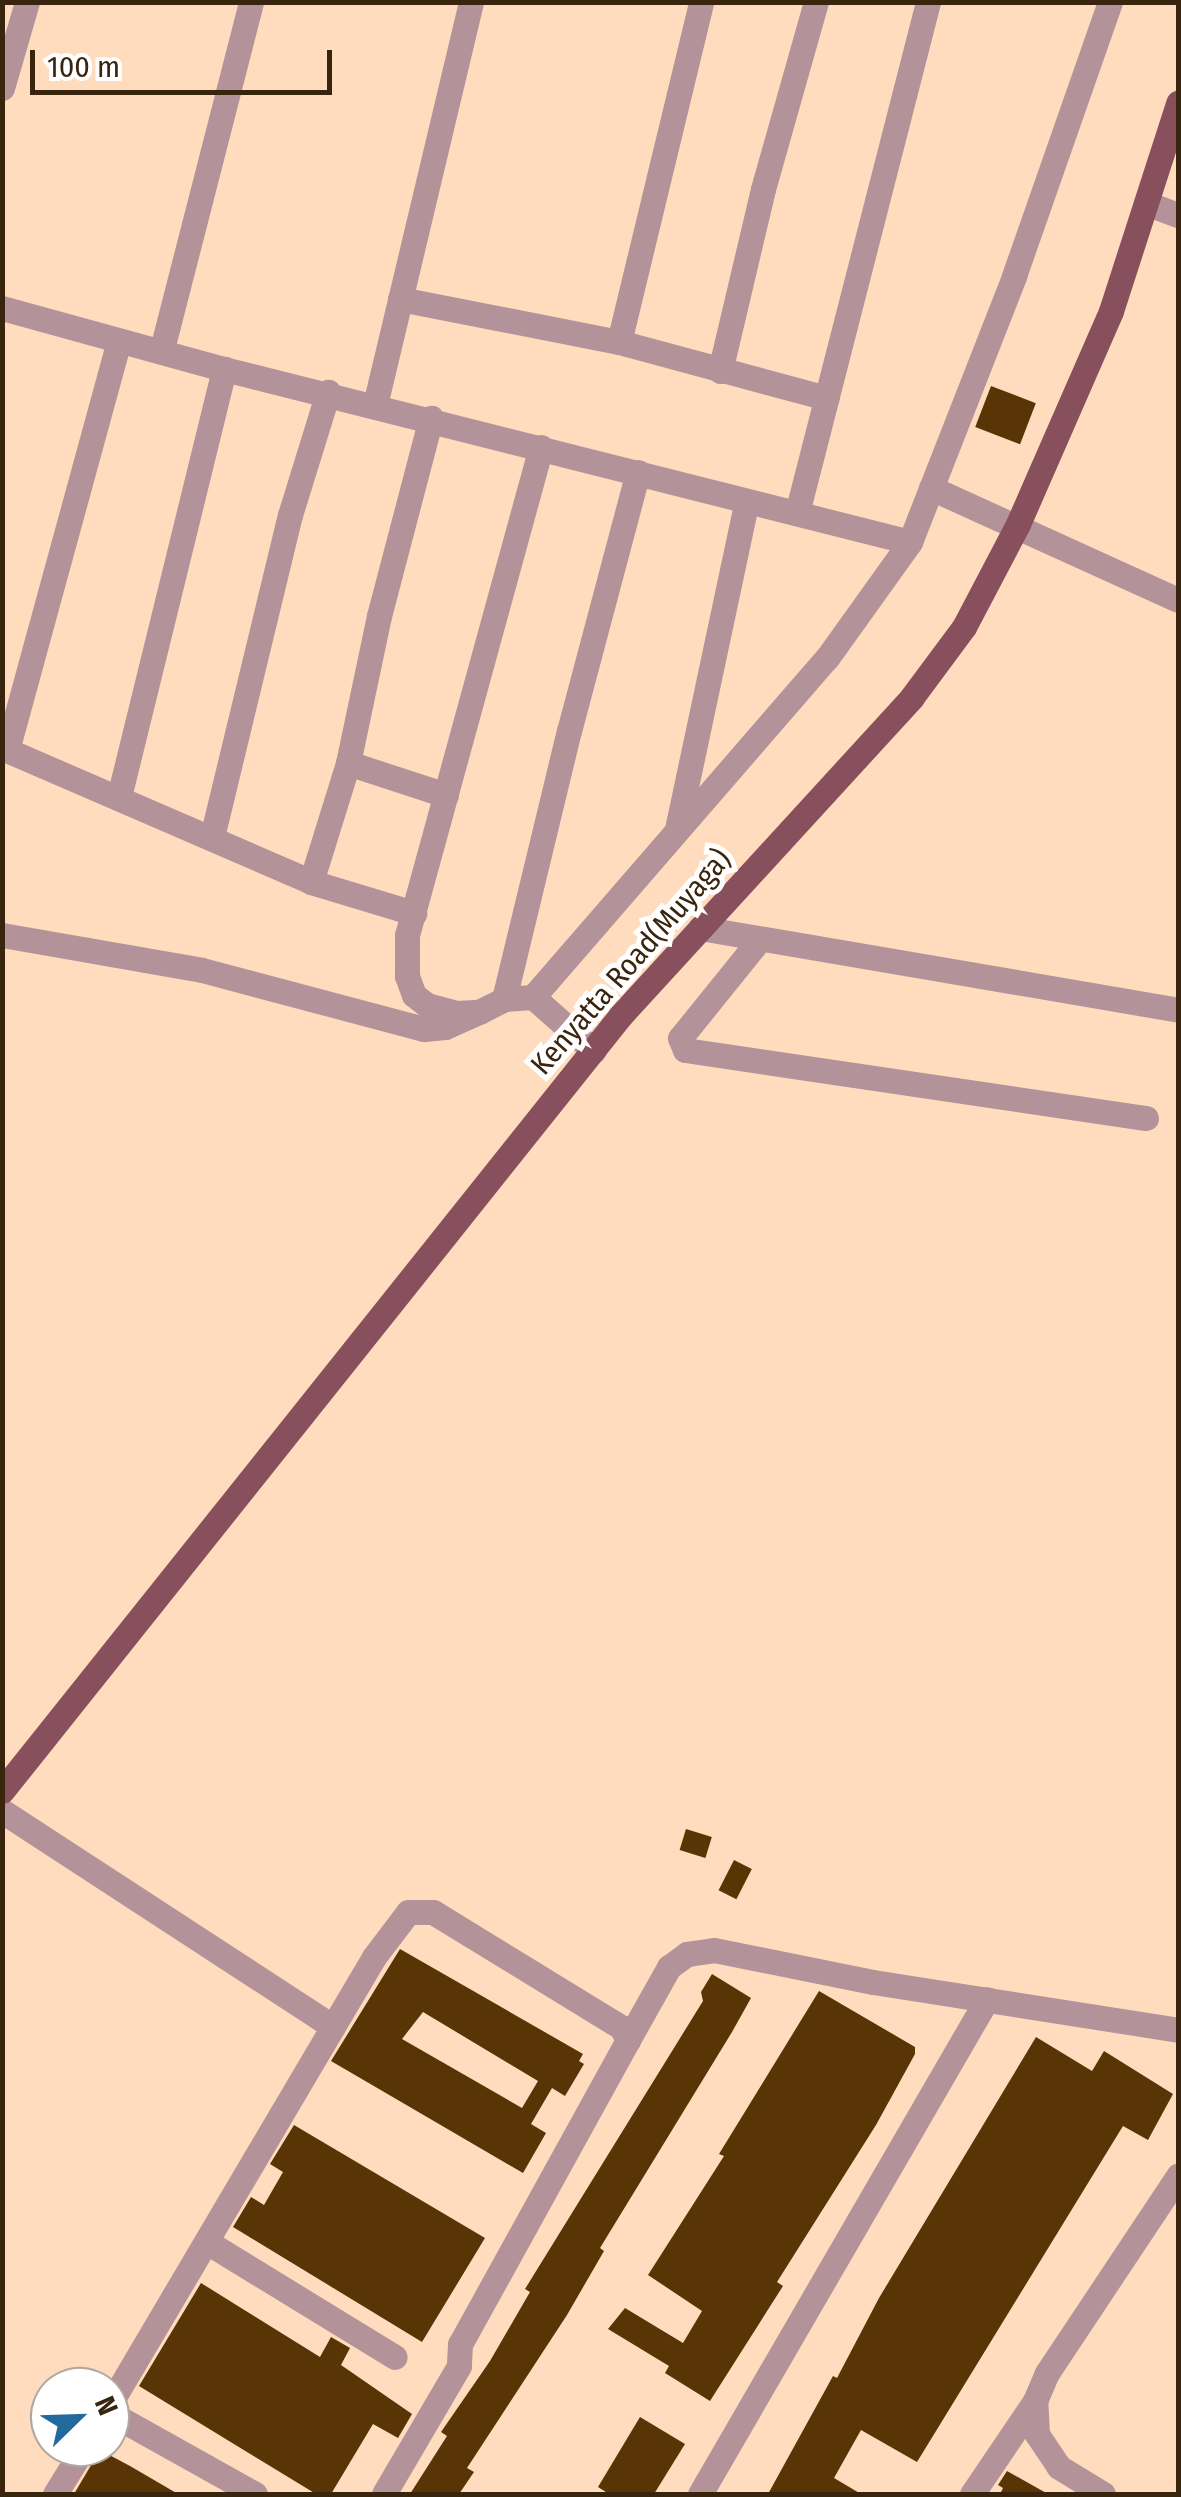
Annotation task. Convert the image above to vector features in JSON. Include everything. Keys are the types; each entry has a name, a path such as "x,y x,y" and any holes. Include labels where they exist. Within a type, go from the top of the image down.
{"main road":[{"name":"Kenyatta Road(Muyaga)","path":"2,1791 594,1050 912,697 964,627 1018,524 1111,311 1178,104"}],"street":[{"path":"2,88 27,2"},
{"path":"162,349 251,2"},
{"path":"375,405 471,2"},
{"path":"619,342 701,2"},
{"path":"720,371 762,189 816,2"},
{"path":"798,513 928,2"},
{"path":"2,935 202,970 424,1029 445,1028 504,999 533,996 827,658 910,542 1014,276 1110,2"},
{"path":"1146,203 1178,215"},
{"path":"400,299 619,342 827,398"},
{"path":"3,312 162,349 224,369 328,392 910,542"},
{"path":"119,341 5,749 311,882 414,913"},
{"path":"119,797 224,369"},
{"path":"212,837 290,515 328,392"},
{"path":"311,882 348,763 379,616 431,418"},
{"path":"479,1012 426,1005 414,995 407,976 406,935 541,447"},
{"path":"504,999 638,472"},
{"path":"931,488 1018,524 1178,600"},
{"path":"676,832 746,501"},
{"path":"348,763 446,795"},
{"path":"700,928 1178,1010"},
{"path":"760,939 680,1038 684,1050 1146,1118"},
{"path":"533,996 594,1050"},
{"path":"2,1811 333,2027"},
{"path":"130,2371 374,1957 408,1912 434,1912 621,2026 628,2040"},
{"path":"384,2494 459,2366 460,2344 628,2040 669,1967 687,1954 714,1950 873,1982 1178,2030"},
{"path":"700,2494 987,1999"},
{"path":"972,2494 1035,2402 1046,2373 1178,2176"},
{"path":"207,2242 395,2357"},
{"path":"1035,2402 1037,2434 1059,2467 1104,2494"},
{"path":"130,2424 255,2494"},
{"path":"54,2494 71,2467"}],"building":[{"path":"991,386 1036,403 1020,444 975,427"},
{"path":"686,1829 712,1837 705,1858 680,1850"},
{"path":"734,1860 752,1869 736,1899 719,1890"},
{"path":"400,1949 583,2054 579,2061 584,2064 565,2096 552,2088 531,2124 546,2133 523,2173 331,2061","holes":["423,2012 538,2081 522,2108 402,2039"]},
{"path":"712,1974 751,1998 732,2032 600,2248 604,2251 567,2315 467,2468 474,2472 459,2494 410,2494 447,2436 441,2432 490,2361 530,2292 525,2289 703,2001 701,1992"},
{"path":"819,1991 915,2047 915,2054 876,2125 777,2282 783,2286 710,2401 665,2373 669,2366 608,2329 625,2308 683,2343 702,2311 648,2275 724,2156 719,2154"},
{"path":"1036,2037 1092,2071 1104,2051 1173,2094 1148,2140 1123,2126 917,2462 861,2430 834,2478 861,2494 768,2494 833,2376 837,2378 879,2298"},
{"path":"294,2125 485,2238 422,2342 233,2227 251,2197 264,2205 283,2172 270,2164"},
{"path":"201,2283 320,2357 331,2337 350,2348 341,2365 412,2414 398,2438 373,2424 331,2494 316,2494 139,2386"},
{"path":"640,2417 685,2444 654,2494 609,2494 598,2487"},
{"path":"130,2466 178,2494 74,2494 90,2467"},
{"path":"1007,2471 1048,2494 1000,2494 1003,2488 998,2485"}]}
